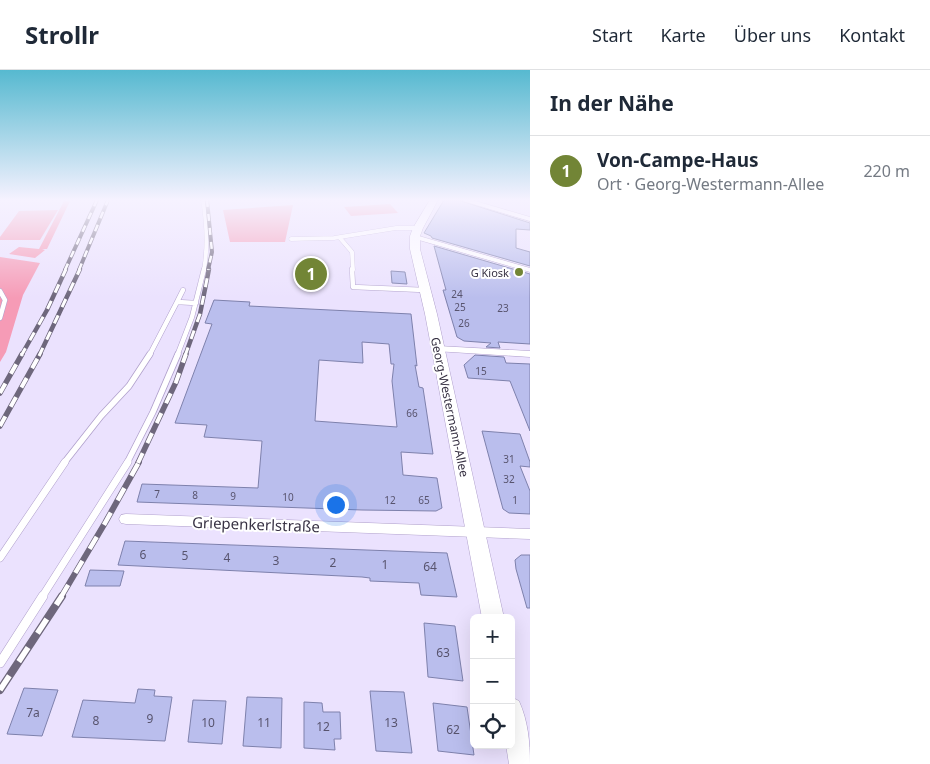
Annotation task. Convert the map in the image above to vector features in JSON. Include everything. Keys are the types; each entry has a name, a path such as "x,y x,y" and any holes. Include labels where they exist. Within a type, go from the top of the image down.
{"street":[{"name":"Georg-Westermann-Allee","path":"416,232 415,249 438,349 492,614"},
{"path":"417,232 529,270"},
{"path":"438,349 530,354"},
{"name":"Griepenkerlstraße","path":"126,520 530,534"},
{"path":"515,729 522,764"}],"lane":[{"path":"0,663 121,475 153,412 174,367 196,303 207,251 207,232"},
{"path":"291,239 340,238 371,232"},
{"path":"340,238 352,252 352,287 424,290"},
{"path":"0,558 36,502 102,415 120,397 144,364 164,330 183,290"},
{"path":"0,291 4,293 6,300 0,318"},
{"path":"177,302 196,303"}],"shaded area":[{"path":"3,232 45,232 40,240 0,240"},
{"path":"48,232 55,232 47,249 42,249 45,250 35,258 9,254 19,247 39,249"},
{"path":"228,232 287,232 285,242 230,242"},
{"path":"0,257 40,263 23,295 6,352 0,362"}],"building":[{"path":"516,232 516,248 530,252 530,266 432,238 424,233"},
{"path":"434,246 530,274 530,344 498,342 500,348 486,347 491,343 464,341 457,337 443,290 446,290"},
{"path":"311,268 325,269 323,279 310,279"},
{"path":"391,271 405,272 407,284 392,283"},
{"path":"214,300 250,302 249,306 411,314 417,366 415,365 419,387 423,388 433,454 401,452 403,475 437,478 442,508 436,511 362,510 137,502 142,484 258,488 262,441 204,437 207,425 175,423 212,324 205,323","holes":["362,342 389,344 391,364 394,364 392,381 397,427 315,421 319,360 363,363"]},
{"path":"475,355 504,357 506,363 530,364 530,431 510,381 468,378 464,365"},
{"path":"482,431 520,434 530,462 530,467 520,466 530,491 530,514 509,513 503,509"},
{"path":"125,541 447,553 457,597 421,595 419,583 370,581 370,578 362,577 118,565"},
{"path":"521,555 530,555 530,608 527,608 516,569 515,560"},
{"path":"90,570 124,571 120,586 85,586"},
{"path":"424,623 455,626 463,681 428,677"},
{"path":"24,688 58,690 42,736 7,734"},
{"path":"138,689 155,690 154,696 172,697 165,741 72,737 83,700 135,703"},
{"path":"370,691 404,692 412,753 376,751"},
{"path":"247,697 282,698 281,748 243,746"},
{"path":"193,700 226,701 222,744 188,742"},
{"path":"304,702 322,703 323,712 340,712 341,739 334,739 335,750 304,748"},
{"path":"433,703 467,707 470,728 470,749 473,749 474,755 438,751"}],"railway":[{"path":"65,270 82,232"},
{"path":"79,270 95,232"},
{"path":"208,270 212,252 210,232"},
{"path":"21,356 47,310 66,269"},
{"path":"40,355 80,269"},
{"path":"185,356 200,314 209,269"},
{"path":"0,393 22,354"},
{"path":"138,463 176,382 186,354"},
{"path":"0,426 40,355"},
{"path":"61,597 139,462"},
{"path":"0,690 62,596"}],"place":[{"name":"G Kiosk","path":"519,272"},
{"name":"Von-Campe-Haus","path":"311,274"}]}
